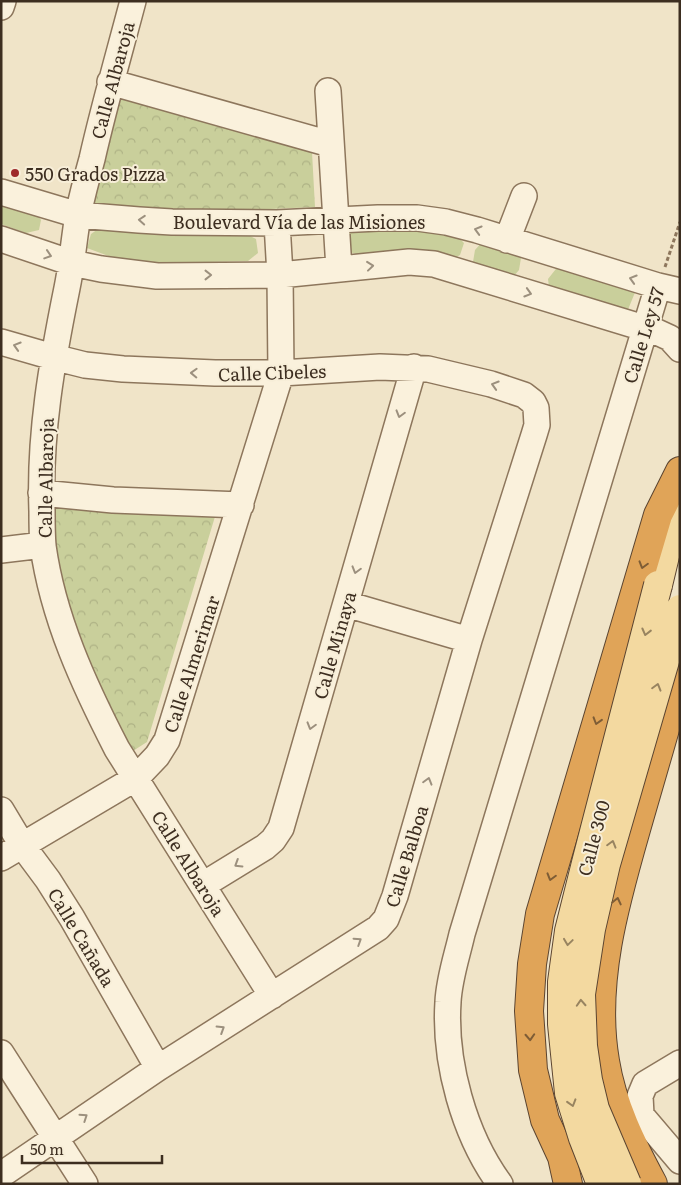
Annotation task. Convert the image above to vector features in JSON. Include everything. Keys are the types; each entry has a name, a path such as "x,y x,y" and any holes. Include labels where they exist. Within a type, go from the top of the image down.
{"highway":[{"path":"568,1184 562,1157 546,1120 533,1070 529,1011 536,938 540,914 553,868 658,515 680,471"},
{"path":"653,1184 636,1153 633,1121 613,1097 604,1060 601,1025 603,973 624,870 680,677"},
{"path":"562,1157 584,1161 605,1159 618,1149 633,1121"}],"main road":[{"name":"Calle 300","path":"601,1184 583,1138 569,1093 562,1024 562,982 569,931 680,493"},
{"name":"Calle 300","path":"627,1184 595,1108 588,1080 581,994 591,929 606,864 680,609"}],"street":[{"path":"1,7 3,1"},
{"name":"Calle Albaroja","path":"125,3 110,82 78,215 72,263 53,357 43,443 41,493 43,545 55,598 82,677 118,749 272,996"},
{"path":"110,82 330,144"},
{"path":"328,91 339,269"},
{"name":"Boulevard Vía de las Misiones","path":"1,192 78,215 172,222 277,223 417,218 446,222 669,289"},
{"path":"507,240 524,196"},
{"name":"Calle Almerimar","path":"1,858 136,778 157,756 167,740 282,373 277,223"},
{"path":"1,239 72,263 100,269 157,276 280,275 409,262 434,264 645,328 670,338 680,349"},
{"name":"Calle Ley 57","path":"500,1184 488,1168 472,1132 455,1085 449,1038 448,1001 462,934 645,328 669,289"},
{"name":"Calle Cibeles","path":"1,342 85,364 132,369 215,374 414,367 452,375 524,395 533,402 536,408"},
{"name":"Calle Minaya","path":"203,885 265,847 273,840 281,828 414,367"},
{"name":"Calle Balboa","path":"1,1174 158,1068 378,928 386,919 395,896 469,640 537,425 536,408"},
{"path":"41,493 113,500 241,505"},
{"path":"1,550 43,545"},
{"path":"346,604 469,640"},
{"name":"Calle Cañada","path":"1,810 22,845 35,861 62,903 158,1068"},
{"path":"1,1053 85,1184"},
{"path":"680,1063 645,1084 633,1121 680,1161"}],"path":[{"name":"Calle Ley 57","path":"669,289 680,222"}],"green space":[{"path":"113,94 312,152 315,207 208,212 120,209 84,203"},
{"path":"1,197 31,205 41,220 39,230 26,233 1,224"},
{"path":"410,226 457,236 464,243 460,255 453,259 356,254 347,251 345,241 351,229"},
{"path":"101,227 235,232 256,239 258,253 248,261 169,263 122,261 87,248 91,234"},
{"path":"483,241 516,251 521,258 519,270 513,277 483,268 473,262 475,250"},
{"path":"559,265 636,290 627,312 549,287 548,279"},
{"path":"47,498 217,510 147,742 125,756 63,610"}],"place":[{"name":"550 Grados Pizza","path":"15,173"}]}
